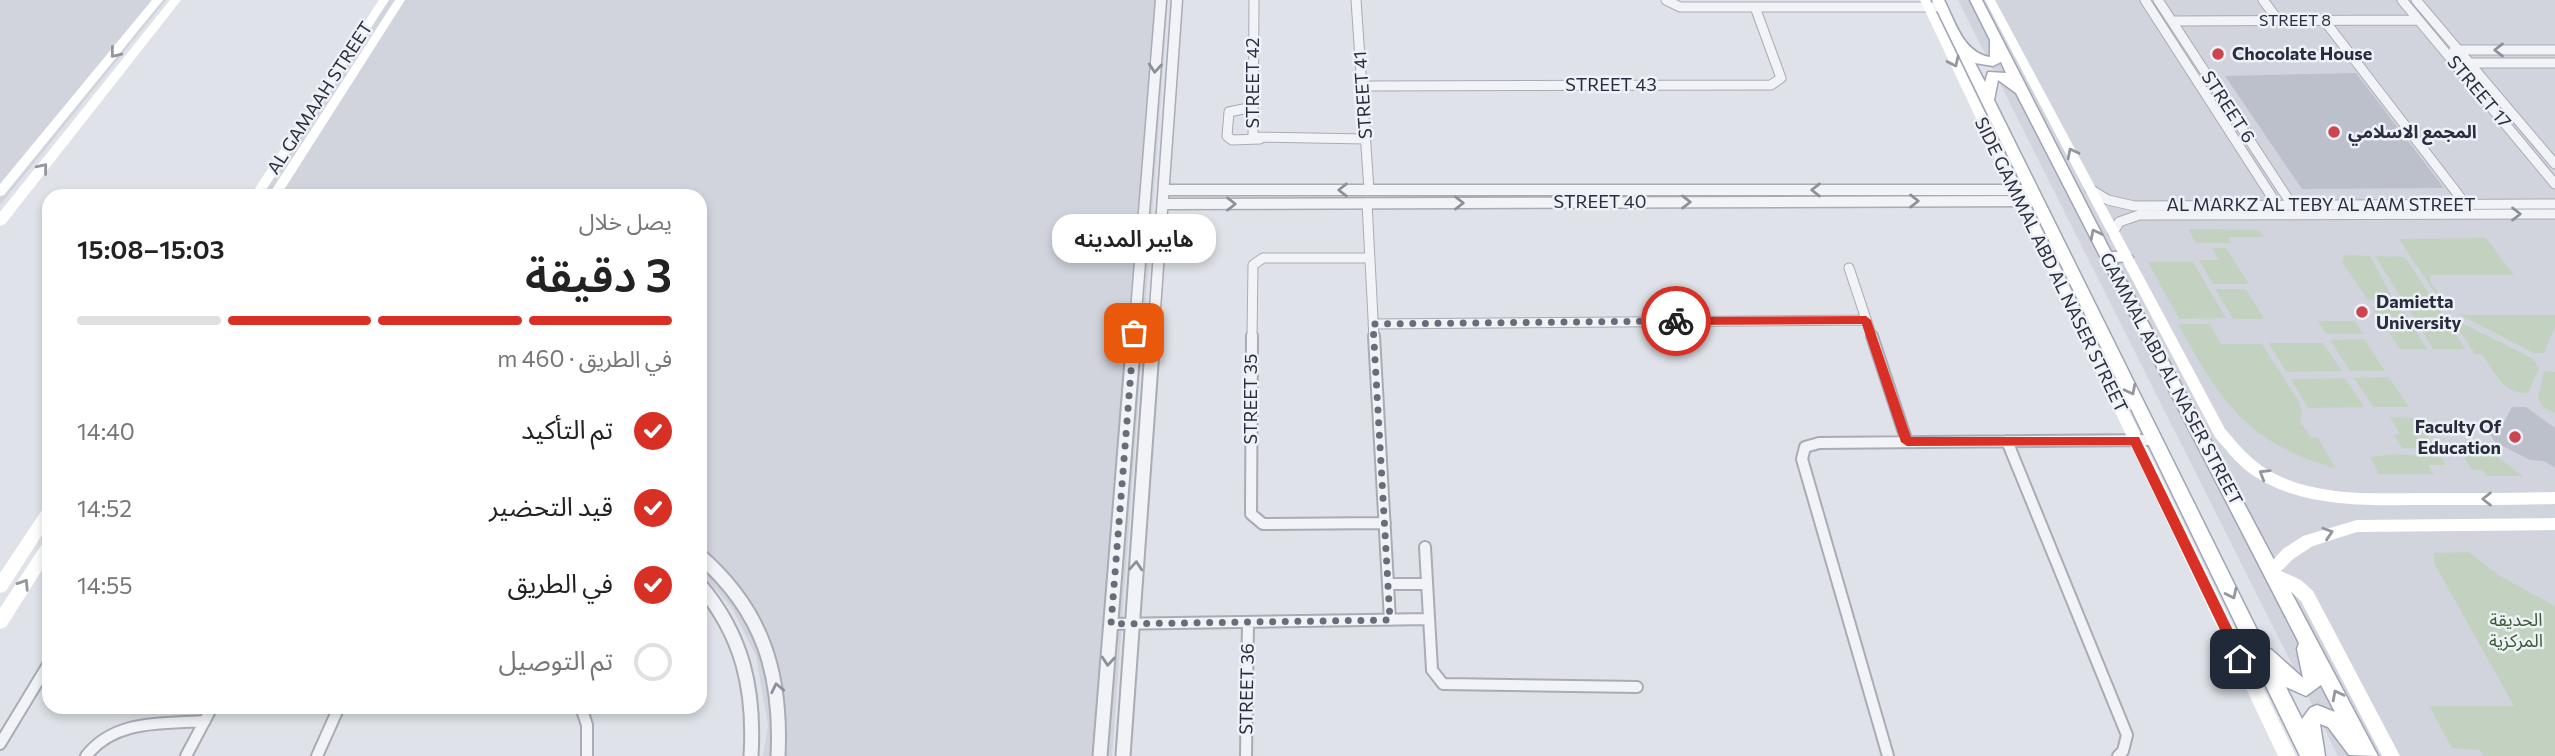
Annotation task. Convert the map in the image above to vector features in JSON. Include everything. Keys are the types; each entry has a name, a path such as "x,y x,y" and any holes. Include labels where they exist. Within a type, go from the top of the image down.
{"main road":[{"path":"0,192 158,0 176,0"},
{"path":"0,221 176,0"},
{"name":"AL GAMAAH STREET","path":"261,189 383,0"},
{"name":"AL GAMAAH STREET","path":"278,189 400,0"},
{"name":"GAMMAL ABD AL NASER STREET","path":"1976,0 2031,97 2106,257 2368,756"},
{"path":"1990,0 2031,97 2090,189 2220,433 2245,460 2281,483 2323,497 2555,498"},
{"path":"1933,3 1988,99 2025,195 2156,440 2310,756"},
{"name":"SIDE GAMMAL ABD AL NASER STREET","path":"1933,3 2025,195 2135,440 2287,756"},
{"path":"1960,46 1980,60 1993,62 1997,58 1995,37"},
{"path":"1988,99 1993,75 2006,77 2031,97"},
{"path":"2106,257 2126,257"},
{"path":"2439,499 2455,524"},
{"path":"0,586 42,522"},
{"path":"2391,756 2306,596 2295,585 2274,573 2297,547 2344,528 2555,524"},
{"path":"0,622 42,557"},
{"path":"2257,647 2294,683 2309,687 2313,680 2302,628"},
{"path":"2316,756 2310,721 2312,716 2321,714 2335,722 2362,756"}],"street":[{"path":"1100,756 1161,0"},
{"path":"1123,756 1177,0"},
{"name":"STREET 42","path":"1254,0 1252,135 1260,139 1366,139"},
{"name":"STREET 41","path":"1356,0 1369,190"},
{"path":"1666,0 1680,8 1933,3"},
{"name":"STREET 6","path":"2145,0 2283,215"},
{"name":"STREET 6","path":"2158,0 2298,215"},
{"path":"2263,0 2278,20"},
{"name":"STREET 17","path":"2402,0 2555,184"},
{"name":"STREET 17","path":"2416,0 2555,164"},
{"name":"STREET 43","path":"1362,86 1772,85 1781,78 1755,7"},
{"path":"2324,20 2474,214"},
{"name":"STREET 8","path":"2172,21 2418,20"},
{"path":"2444,50 2555,50"},
{"path":"2178,51 2191,51"},
{"path":"2455,63 2555,63"},
{"path":"1252,107 1237,108 1229,112 1227,136 1232,140 1260,139"},
{"name":"AL MARKZ AL TEBY AL AAM STREET","path":"2090,189 2108,200 2128,205 2555,204"},
{"name":"STREET 40","path":"1164,190 2025,195"},
{"name":"STREET 40","path":"1163,204 2025,195"},
{"path":"1367,203 1390,620"},
{"name":"AL MARKZ AL TEBY AL AAM STREET","path":"2113,233 2119,222 2139,215 2555,214"},
{"name":"STREET 35","path":"1370,258 1263,258 1252,265 1251,514 1263,524 1385,523"},
{"path":"1849,268 1907,442"},
{"path":"1373,324 1866,320"},
{"path":"1888,756 1802,459 1805,447 1819,443 2156,440"},
{"path":"2007,441 2127,735 2123,751 2118,756"},
{"path":"1425,547 1432,670 1438,680 1449,686 1637,687"},
{"path":"707,562 733,586 758,628 778,690 781,724 778,756"},
{"path":"1388,584 1427,584"},
{"path":"707,594 733,628 745,657 752,690 751,756"},
{"path":"1111,624 1429,619"},
{"name":"STREET 36","path":"1246,756 1248,622"},
{"path":"0,744 42,675"},
{"path":"186,756 208,714"},
{"path":"317,756 337,714"},
{"path":"583,714 587,725 587,756"},
{"path":"86,756 97,741 117,730 205,721"}],"shaded area":[{"path":"0,0 166,0 0,205"},
{"path":"388,0 1168,0 1112,756 763,756 768,726 756,656 732,608 707,579 707,189 266,189"},
{"path":"1958,0 2555,0 2555,756 2338,756"}],"green space":[{"path":"2188,229 2259,230 2264,237 2228,237 2231,243 2196,243"},
{"path":"2486,238 2514,275 2431,275 2430,281 2452,312 2447,311 2399,239"},
{"path":"2212,248 2226,248 2249,284 2213,284 2199,260 2219,260"},
{"path":"2344,255 2370,256 2393,299 2368,300 2342,262"},
{"path":"2375,256 2405,257 2434,301 2402,299"},
{"path":"2148,262 2193,262 2226,318 2179,319"},
{"path":"2215,289 2246,289 2264,319 2233,319"},
{"path":"2413,305 2437,305 2465,349 2433,349 2409,310"},
{"path":"2394,306 2405,313 2427,349 2400,349 2372,307"},
{"path":"2460,315 2555,315 2555,327 2544,353 2534,353"},
{"path":"2450,317 2532,358 2539,368 2528,393 2512,390 2500,381 2482,354 2475,354"},
{"path":"2318,321 2355,321 2363,334 2326,334"},
{"path":"2178,324 2210,324 2221,344 2262,344 2299,402 2302,411 2300,422 2311,437 2318,438 2336,469 2280,446 2239,416 2208,375"},
{"path":"2364,339 2385,371 2350,371 2330,340"},
{"path":"2269,343 2323,343 2342,371 2286,372"},
{"path":"2544,371 2555,372 2555,413 2543,407 2538,398"},
{"path":"2389,377 2409,407 2373,407 2354,378"},
{"path":"2345,378 2364,407 2308,408 2291,379"},
{"path":"2390,417 2417,418 2436,449 2402,448 2394,435 2400,434"},
{"path":"2454,442 2491,452 2523,476 2487,476 2483,470 2472,470"},
{"path":"2396,454 2441,457 2446,465 2428,465 2434,474 2379,474 2370,457"},
{"name":"الحديقة المركزية","path":"2469,552 2500,576 2555,606 2555,756 2483,756 2480,750 2452,748 2429,706 2514,706 2434,563 2434,553"}],"building":[{"name":"المجمع الاسلامي","path":"2356,73 2444,188 2302,189 2225,76"},
{"name":"Faculty Of Education","path":"2512,407 2526,407 2555,428 2555,468 2544,461 2530,460 2495,442 2489,433 2495,421 2503,424"}],"way so far":[{"path":"1134,333 1111,624 1390,620 1373,324 1676,321"}],"place":[{"name":"Chocolate House","path":"2218,54"},
{"name":"المجمع الاسلامي","path":"2334,132"},
{"name":"Damietta University","path":"2362,312"},
{"name":"هايبر المدينه","path":"1134,333"},
{"name":"Faculty Of Education","path":"2515,437"}],"route":[{"path":"1676,321 1866,320 1907,442 2135,440 2240,659"}]}
